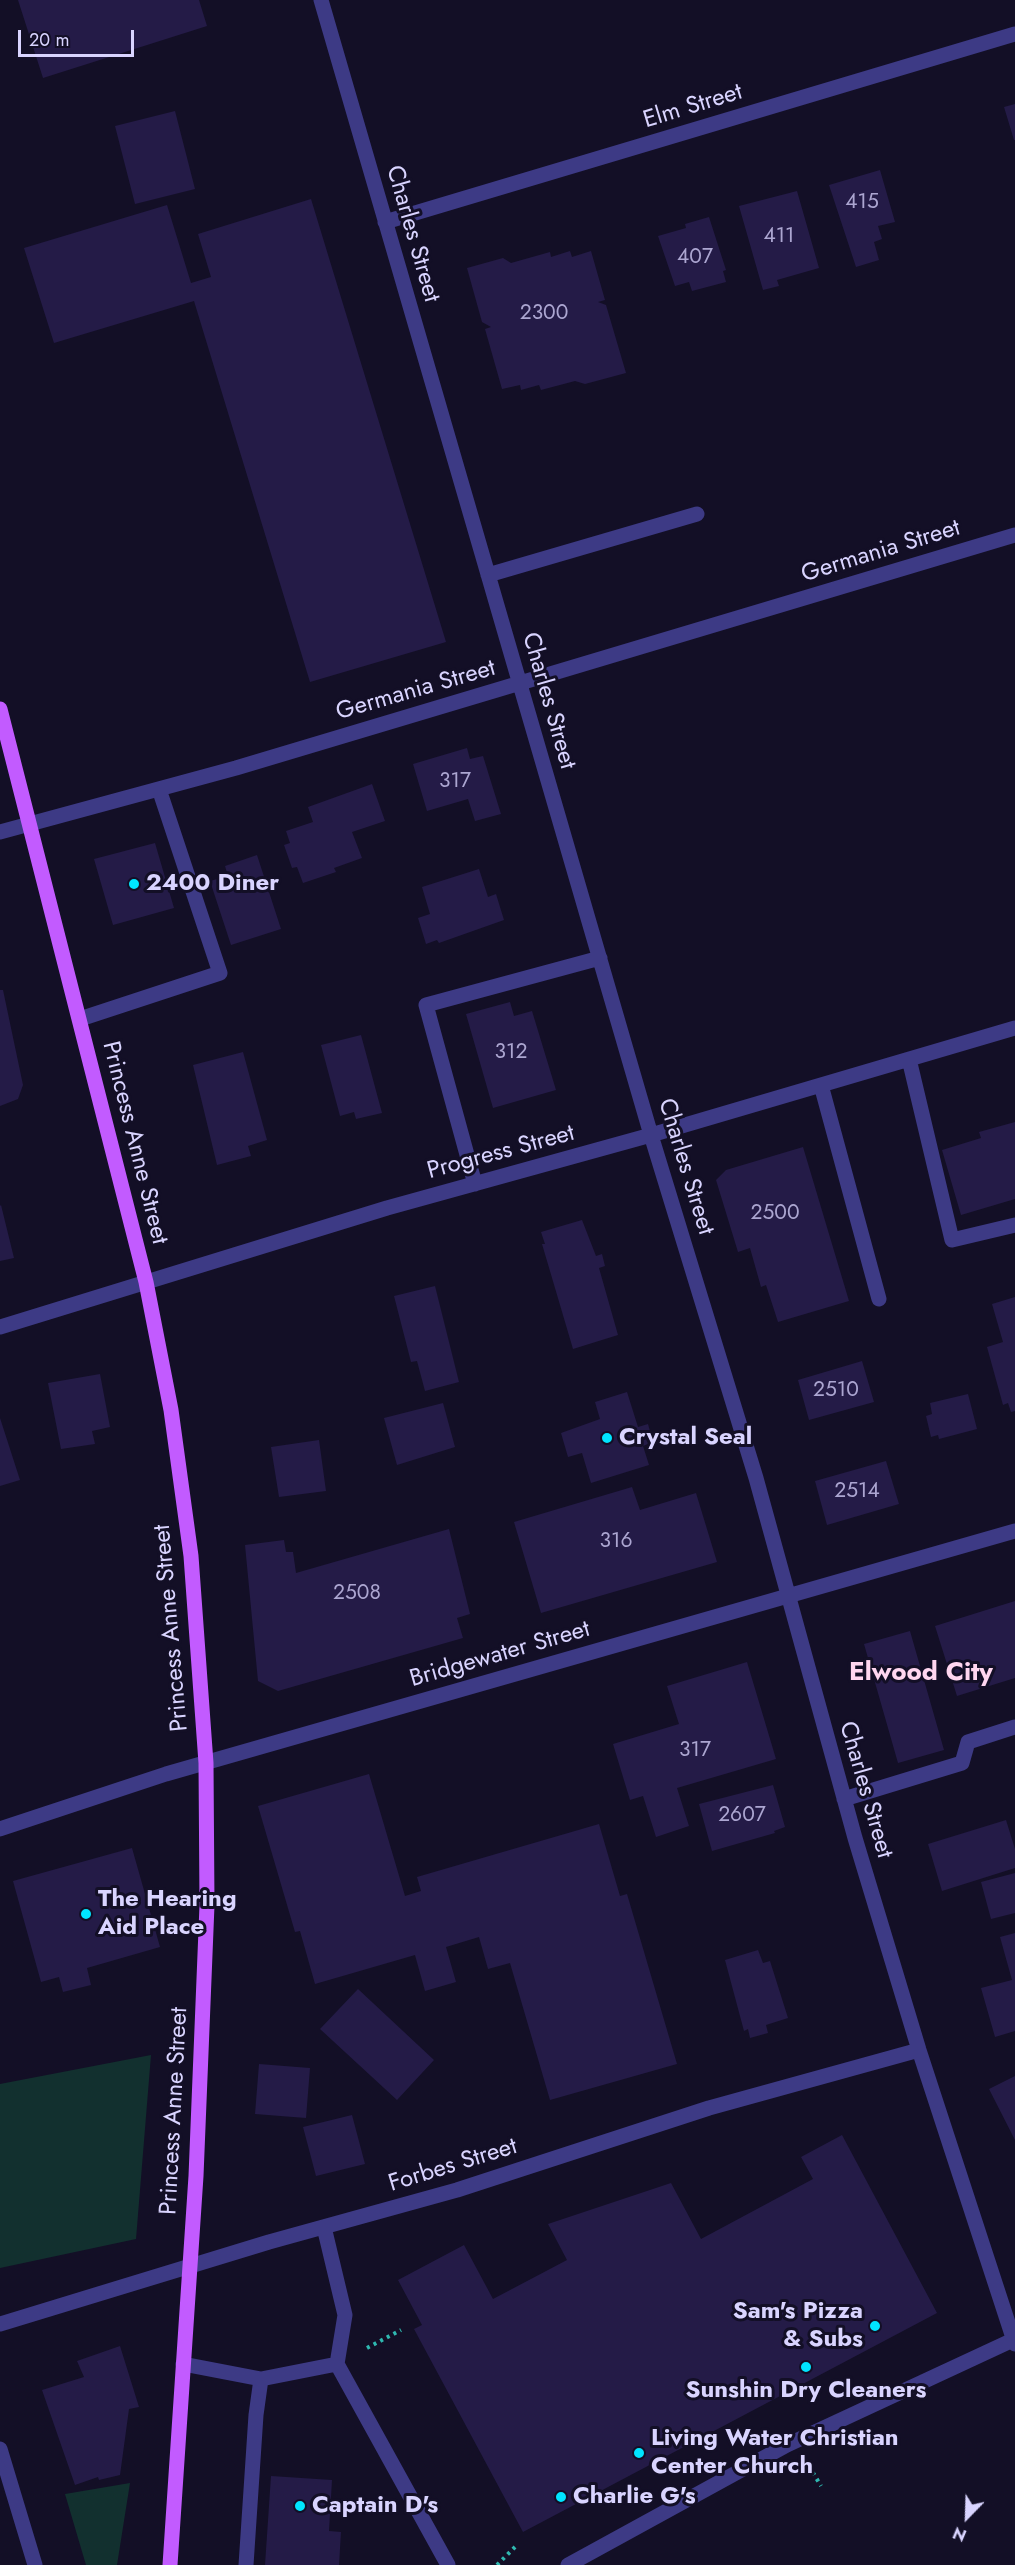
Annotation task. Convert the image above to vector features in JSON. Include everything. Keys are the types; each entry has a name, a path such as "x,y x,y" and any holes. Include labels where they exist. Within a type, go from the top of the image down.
{"main road":[{"name":"Princess Anne Street","path":"0,709 146,1282 171,1410 191,1556 206,1763 207,1905 196,2176 170,2565"}],"street":[{"name":"Charles Street","path":"321,0 651,1135 756,1478 844,1799 919,2050 1015,2341"},
{"name":"Elm Street","path":"385,222 1015,34"},
{"path":"488,575 697,514"},
{"name":"Germania Street","path":"0,832 159,789 520,684 1015,535"},
{"path":"80,1019 220,974 159,789"},
{"path":"475,1184 426,1005 600,957"},
{"name":"Progress Street","path":"0,1327 387,1208 651,1135 1015,1028"},
{"path":"909,1059 952,1240 1015,1225"},
{"path":"821,1085 879,1299"},
{"name":"Bridgewater Street","path":"0,1829 166,1774 1015,1530"},
{"path":"844,1799 962,1763 968,1742 1015,1727"},
{"name":"Forbes Street","path":"0,2325 189,2266 457,2190 709,2108 919,2050"},
{"path":"324,2227 345,2315 338,2364 448,2565"},
{"path":"568,2565 788,2445 1015,2341"},
{"path":"183,2364 261,2379 338,2364"},
{"path":"246,2565 256,2415 261,2379"},
{"path":"0,2449 35,2565"}],"path":[{"path":"804,2456 820,2486"},
{"path":"497,2565 518,2544"}],"green space":[{"path":"151,2055 136,2239 0,2268 0,2084"},
{"path":"130,2483 117,2565 86,2565 65,2494"}],"building":[{"path":"18,0 199,0 207,26 43,78"},
{"path":"1015,104 1015,140 1014,140 1004,107"},
{"path":"175,111 195,189 135,204 115,126"},
{"path":"880,170 895,222 878,226 882,239 874,242 879,260 856,267 829,185"},
{"path":"797,191 819,268 777,280 779,286 763,290 739,206"},
{"path":"311,199 446,642 310,682 194,301 54,343 24,248 167,205 191,283 211,277 198,234"},
{"path":"709,217 726,270 723,271 726,282 692,291 689,282 675,286 658,236 686,228 685,224"},
{"path":"570,251 572,257 591,251 605,300 598,302 606,305 626,373 585,384 575,381 541,390 539,385 521,390 520,385 502,389 485,329 491,327 482,322 467,268 503,258 511,263 550,252 551,257"},
{"path":"467,748 470,759 483,756 501,814 475,821 468,799 427,811 413,764"},
{"path":"372,784 385,821 352,832 362,858 334,868 336,872 303,883 297,867 292,868 284,845 290,843 286,831 313,822 308,807"},
{"name":"2400 Diner","path":"155,843 174,908 113,925 94,859"},
{"path":"257,855 281,929 231,945 210,881 228,876 225,866"},
{"path":"479,869 488,897 496,894 504,920 439,943 437,940 426,944 418,918 430,914 422,887"},
{"path":"0,990 3,990 23,1085 18,1099 0,1106"},
{"path":"510,1002 514,1016 532,1011 556,1090 493,1108 466,1014"},
{"path":"361,1035 382,1113 356,1119 354,1112 340,1116 321,1045"},
{"path":"243,1052 267,1140 248,1146 251,1156 217,1165 193,1065"},
{"path":"1015,1122 1015,1199 961,1215 942,1150 981,1138 979,1132"},
{"path":"803,1147 849,1301 778,1322 766,1285 761,1287 750,1248 738,1252 716,1180 726,1170"},
{"path":"0,1206 14,1258 0,1261"},
{"path":"582,1220 596,1256 602,1254 605,1266 599,1268 618,1335 573,1349 542,1244 545,1244 541,1232"},
{"path":"435,1286 459,1382 425,1391 417,1361 411,1362 394,1296"},
{"path":"1015,1297 1015,1411 1011,1412 1008,1403 1003,1405 987,1347 1003,1342 992,1304"},
{"path":"862,1361 874,1402 809,1420 798,1380"},
{"path":"100,1374 110,1427 92,1431 95,1444 61,1449 48,1383"},
{"name":"Crystal Seal","path":"627,1392 638,1427 648,1424 653,1442 643,1446 649,1465 591,1483 582,1453 568,1457 561,1433 600,1419 595,1402"},
{"path":"968,1394 977,1429 939,1439 938,1435 931,1437 926,1416 932,1414 930,1403"},
{"path":"443,1403 455,1447 397,1465 384,1418"},
{"path":"0,1418 20,1480 0,1486"},
{"path":"319,1440 326,1491 279,1497 271,1447"},
{"path":"886,1461 899,1504 827,1525 815,1481"},
{"path":"632,1487 640,1510 696,1493 717,1562 541,1613 514,1522"},
{"path":"449,1529 470,1614 457,1618 463,1638 278,1691 258,1681 245,1545 284,1540 286,1552 293,1552 296,1573"},
{"path":"1015,1601 1015,1678 957,1696 935,1626"},
{"path":"910,1631 944,1750 898,1763 864,1644"},
{"path":"747,1662 776,1759 677,1788 689,1826 656,1837 643,1796 630,1800 613,1744 679,1724 667,1686"},
{"path":"369,1774 405,1896 421,1891 417,1877 599,1824 620,1896 627,1894 677,2064 550,2100 510,1963 488,1969 479,1937 446,1947 456,1982 425,1991 415,1955 315,1984 300,1931 295,1932 258,1806"},
{"path":"773,1785 785,1827 774,1831 775,1833 712,1851 699,1804"},
{"path":"1006,1820 1015,1849 1015,1868 942,1891 928,1844"},
{"name":"The Hearing Aid Place","path":"132,1848 160,1947 87,1968 91,1985 63,1992 59,1977 41,1982 13,1881"},
{"path":"1015,1873 1015,1913 991,1919 981,1882"},
{"path":"1015,1933 1015,2031 995,2037 981,1988 1012,1980 1000,1937"},
{"path":"758,1950 763,1963 770,1961 788,2018 766,2025 768,2033 750,2038 748,2029 744,2031 725,1960"},
{"path":"358,1989 434,2060 397,2100 320,2029"},
{"path":"259,2064 310,2068 306,2118 255,2114"},
{"path":"1015,2076 1015,2140 989,2089"},
{"path":"352,2115 365,2164 316,2176 303,2127"},
{"path":"842,2135 937,2313 523,2532 414,2329 422,2325 398,2280 464,2245 493,2299 567,2260 548,2224 671,2183 701,2239 813,2179 801,2157"},
{"path":"120,2346 139,2407 129,2409 120,2475 99,2480 98,2477 75,2485 42,2390 84,2377 77,2361"},
{"name":"Captain D's","path":"271,2476 332,2480 329,2531 341,2532 339,2565 265,2565"}],"place":[{"name":"2400 Diner","path":"134,884"},
{"name":"Crystal Seal","path":"607,1438"},
{"name":"The Hearing Aid Place","path":"86,1914"},
{"name":"Sam's Pizza & Subs","path":"875,2326"},
{"name":"Sunshin Dry Cleaners","path":"806,2367"},
{"name":"Living Water Christian Center Church","path":"639,2453"},
{"name":"Charlie G's","path":"561,2497"},
{"name":"Captain D's","path":"300,2506"}],"district":[{"name":"Elwood City","path":"921,1674"}]}
